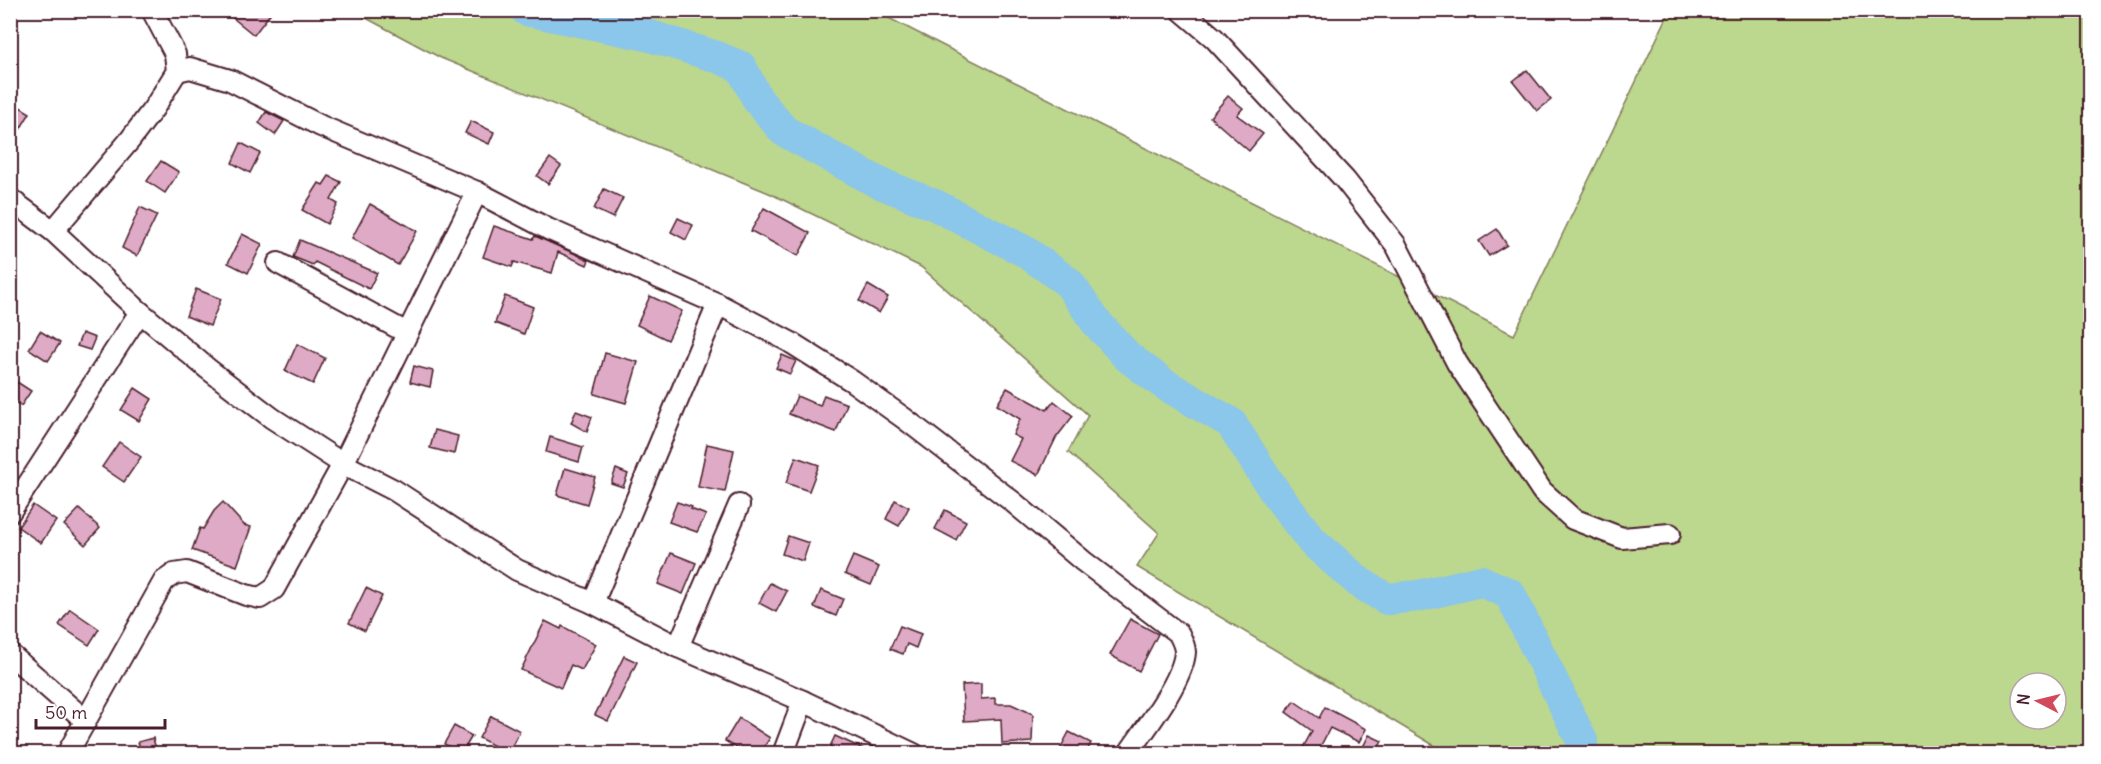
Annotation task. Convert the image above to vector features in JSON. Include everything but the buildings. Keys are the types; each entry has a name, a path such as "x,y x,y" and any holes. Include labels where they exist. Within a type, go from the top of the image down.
{"street":[{"path":"53,231 130,140 154,108 177,71 175,54 152,10"},
{"path":"1181,10 1214,38 1344,180 1396,246 1457,363 1542,490 1573,519 1622,538 1670,534"},
{"path":"177,71 190,68 230,81 321,126 477,192 548,229 718,304 790,342 852,381 905,419 1013,502 1083,561 1179,634 1185,648 1178,676 1128,753"},
{"path":"67,753 164,581 174,574 187,572 246,595 260,598 274,589 343,464 477,192"},
{"path":"10,199 53,231 140,312 208,369 272,418 343,464 394,490 517,570 593,603 678,647 914,753"},
{"path":"278,263 407,333"},
{"path":"593,603 718,304"},
{"path":"10,512 140,312"},
{"path":"678,647 739,505"},
{"path":"10,654 86,721"},
{"path":"783,753 802,701"}],"green space":[{"path":"353,11 875,11 1514,335 1670,11 2090,11 2090,753 1445,753 1137,567 1159,533 1068,452 1088,415 921,267 769,193 441,58"}],"waterway":[{"path":"526,10 647,35 741,67 758,100 784,131 877,182 935,205 1026,252 1069,283 1096,322 1128,357 1164,384 1231,423 1275,492 1312,541 1360,583 1387,599 1418,596 1481,581 1510,594 1582,741 1582,754"}]}
